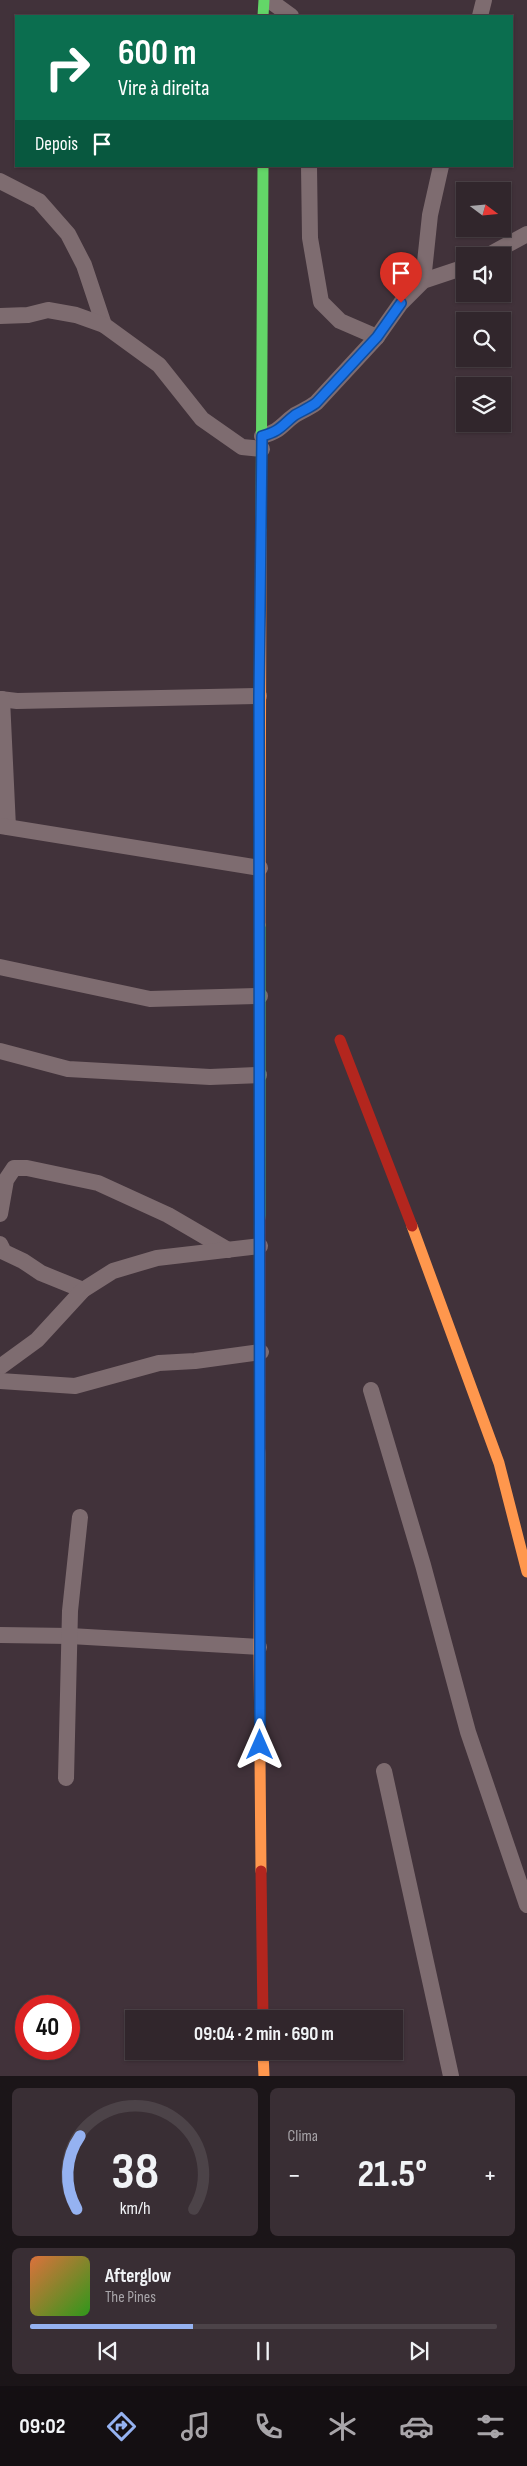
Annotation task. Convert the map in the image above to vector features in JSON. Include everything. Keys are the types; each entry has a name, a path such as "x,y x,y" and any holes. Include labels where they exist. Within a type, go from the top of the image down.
{"street":[{"path":"264,0 264,15"},
{"path":"269,0 290,15"},
{"path":"480,15 484,0"},
{"path":"263,167 259,696 261,1352 259,1648 263,2010"},
{"path":"309,167 310,238 321,302 340,321 377,337"},
{"path":"423,281 430,215 440,167"},
{"path":"0,181 39,201 68,234 84,265 104,325"},
{"path":"503,247 527,234"},
{"path":"0,316 28,315 48,310 76,315 104,325 159,365 202,419 242,447 262,442 296,414 305,412 316,403 377,337 401,303 423,281 456,270"},
{"path":"259,696 1,699 4,826 260,868"},
{"path":"0,967 150,999 260,996"},
{"path":"340,1040 384,1149 499,1464 521,1555 527,1572"},
{"path":"0,1051 68,1069 202,1077 259,1075"},
{"path":"0,1214 6,1180 14,1168 27,1168 98,1183 168,1215 228,1250"},
{"path":"0,1244 4,1252 23,1261 41,1273 83,1290"},
{"path":"0,1367 37,1340 83,1290 113,1271 156,1258 260,1246"},
{"path":"0,1381 75,1386 159,1363 195,1361 261,1352"},
{"path":"371,1390 425,1574 468,1732 527,1905"},
{"path":"66,1778 70,1611 80,1517"},
{"path":"0,1635 70,1636 259,1648"},
{"path":"384,1771 435,1995 451,2076"},
{"path":"264,2060 264,2076"}],"traffic: fast":[{"path":"263,15 264,0"},
{"path":"261,530 263,167"},
{"path":"260,925 260,1218"}],"traffic: slow":[{"path":"260,925 261,530"},
{"path":"412,1226 499,1463 527,1572"},
{"path":"260,1451 261,1871"},
{"path":"263,2060 264,2076"}],"traffic: jam":[{"path":"340,1040 412,1226"},
{"path":"260,1218 260,1451"},
{"path":"261,1871 263,2010"}],"route":[{"path":"260,1745 259,696 262,436 276,432 296,414 305,412 316,403 377,337 401,303"}]}
